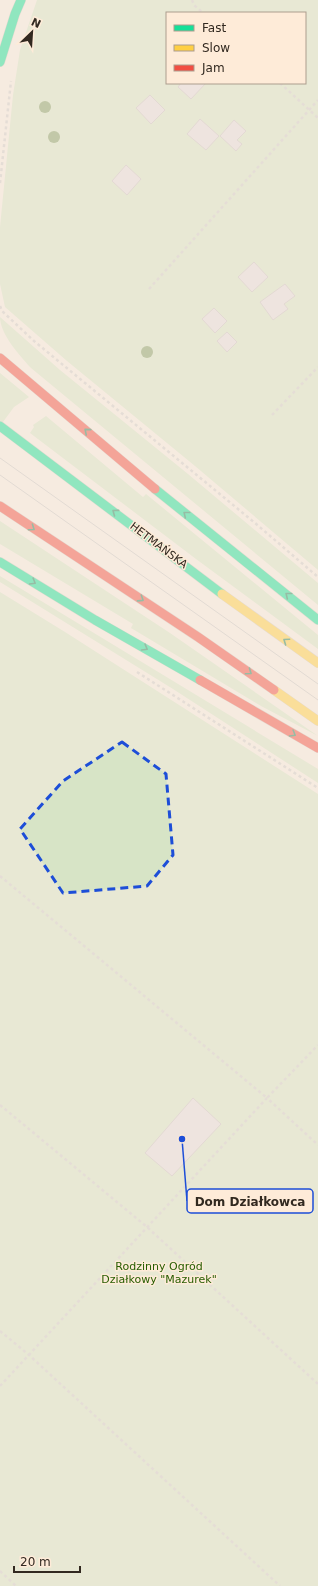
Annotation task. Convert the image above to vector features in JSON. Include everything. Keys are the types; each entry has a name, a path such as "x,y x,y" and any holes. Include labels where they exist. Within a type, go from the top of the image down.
{"main road":[{"path":"0,62 14,14 21,0"},
{"path":"4,348 15,365 28,380"},
{"path":"0,358 168,499 318,620"},
{"name":"HETMAŃSKA","path":"0,426 234,602 318,663"},
{"path":"0,506 198,637 318,721"},
{"path":"0,562 95,620 318,748"}],"path":[{"path":"192,0 194,5 202,12"},
{"path":"0,183 11,75"},
{"path":"281,84 318,118"},
{"path":"149,289 318,100"},
{"path":"0,306 2,311 34,341 249,518 318,577"},
{"path":"272,415 318,367"},
{"path":"131,668 318,788"},
{"path":"0,876 267,1098 318,1145"},
{"path":"0,1386 318,1045"},
{"path":"0,1105 147,1227 318,1384"},
{"path":"0,1331 29,1354 280,1586"},
{"path":"0,1571 16,1586"}],"highlighted area":[{"path":"122,742 166,774 173,855 147,886 63,893 20,829 63,781"}],"green space":[{"path":"37,0 318,0 318,570 195,466 67,361 5,307 0,284 0,227 13,95 20,50"},
{"path":"0,317 60,370 188,474 318,583 318,605 31,368 16,351 7,337 3,330"},
{"path":"0,373 29,397 14,407 0,426"},
{"path":"46,416 143,497 146,494 318,635 318,649 196,559 30,433 34,427 33,425"},
{"path":"0,521 170,633 318,736 261,706 131,628 133,624 0,544"},
{"path":"0,576 318,769 318,783 173,689 0,582"},
{"name":"Rodzinny Ogród Działkowy \"Mazurek\"","path":"0,592 318,794 318,1586 0,1586"}],"building":[{"path":"180,84 205,84 191,99 178,87"},
{"path":"150,95 165,110 151,124 136,108"},
{"path":"200,119 219,136 206,150 187,134"},
{"path":"234,120 246,131 237,140 242,144 236,151 220,136"},
{"path":"126,165 141,179 127,195 112,181"},
{"path":"254,262 268,277 252,292 238,277"},
{"path":"285,284 295,296 284,304 288,309 273,320 260,302"},
{"path":"214,308 227,321 215,333 202,319"},
{"path":"227,332 237,342 227,352 217,341"},
{"path":"193,1098 221,1124 172,1176 145,1153"}],"tram line":[{"path":"0,458 318,684"},
{"path":"0,475 318,700"}],"traffic: fast":[{"path":"0,62 21,0"},
{"path":"0,426 222,594"},
{"path":"155,489 318,620"},
{"path":"0,562 95,620 200,680"}],"traffic: slow":[{"path":"222,594 318,663"},
{"path":"274,690 318,721"}],"traffic: jam":[{"path":"0,358 155,489"},
{"path":"0,506 198,637 274,690"},
{"path":"200,680 318,748"}],"place":[{"name":"Dom Działkowca","path":"182,1139"}]}
